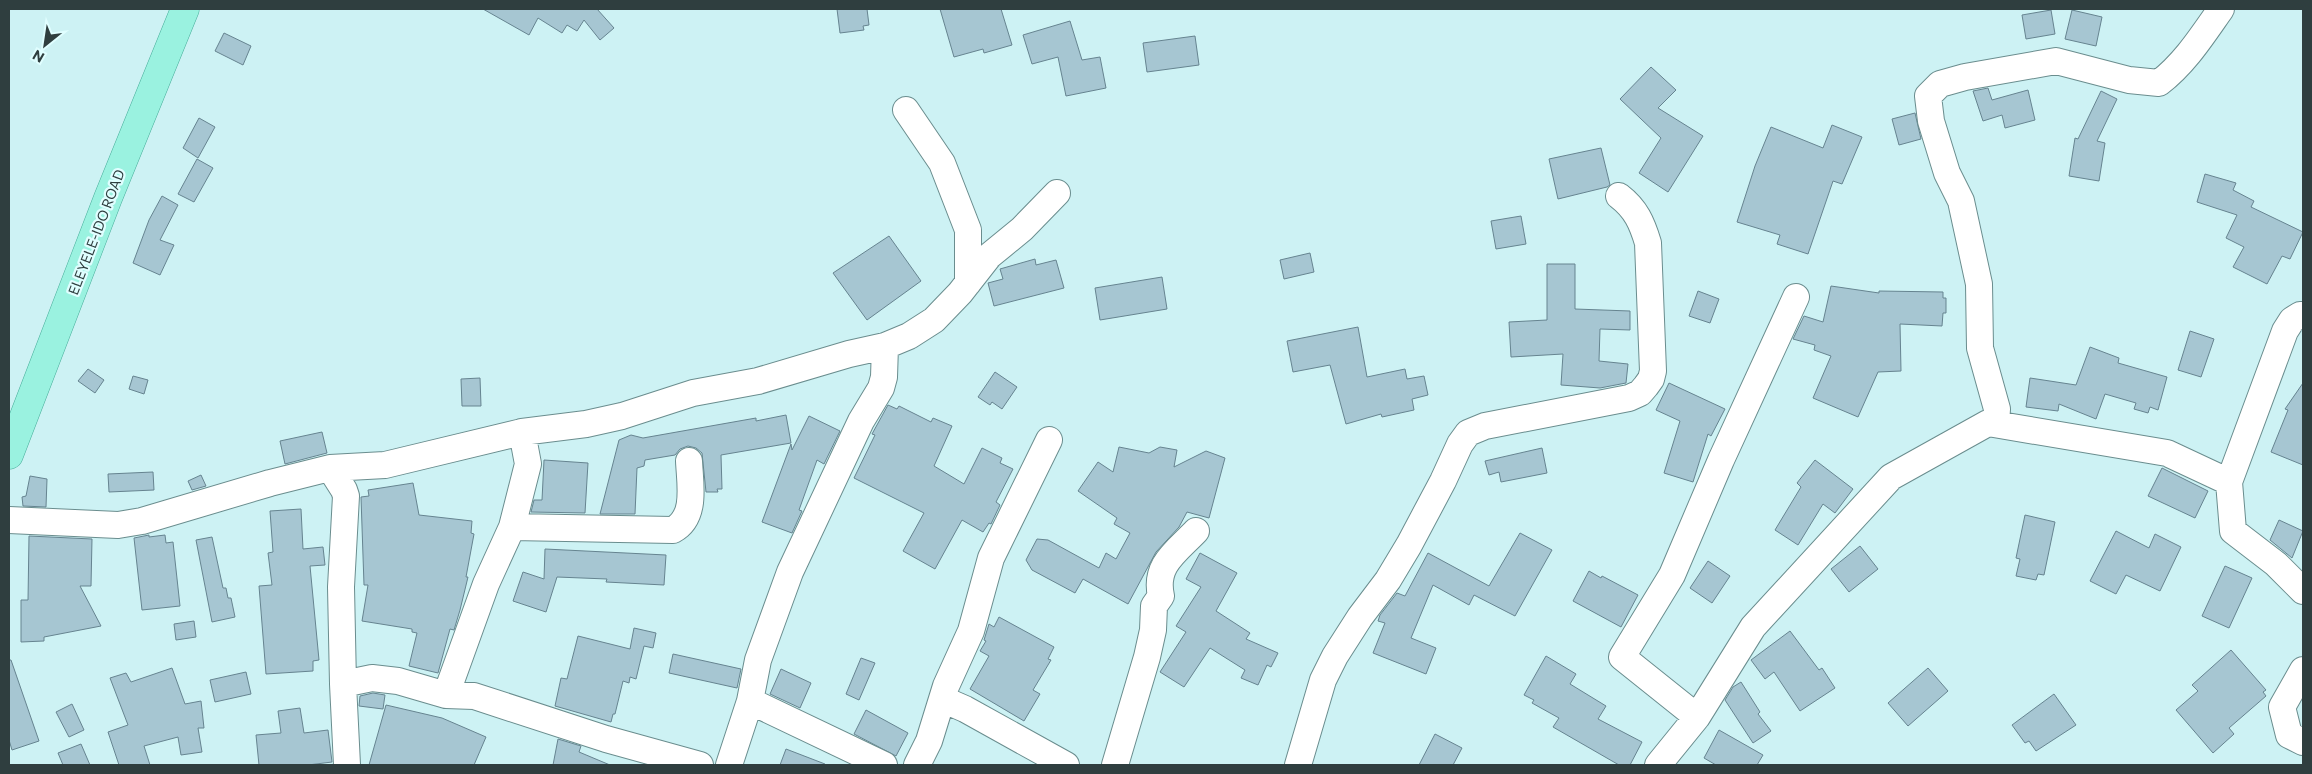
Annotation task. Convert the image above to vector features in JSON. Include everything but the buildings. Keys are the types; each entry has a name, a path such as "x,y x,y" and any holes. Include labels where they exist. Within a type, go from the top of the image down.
{"main road":[{"name":"ELEYELE-IDO ROAD","path":"9,455 108,198 185,9"}],"street":[{"path":"1996,424 1997,409 1980,348 1979,284 1961,201 1948,174 1931,121 1928,96 1940,84 1965,77 2056,61 2129,80 2159,83 2174,72 2199,42 2221,9"},
{"path":"906,110 942,163 968,230 968,283"},
{"path":"9,520 118,524 142,521 270,483 330,468 385,465 522,432 586,424 622,416 693,393 758,381 849,354 885,346 909,336 934,320 968,283 989,256 1022,229 1057,193"},
{"path":"1298,765 1323,680 1360,617 1388,580 1405,552 1443,481 1460,444 1468,433 1485,426 1629,398 1640,393 1651,379 1653,360 1648,243 1644,226 1634,208 1619,196"},
{"path":"1697,717 1622,657 1672,575 1721,460 1796,297"},
{"path":"2303,315 2292,320 2285,331 2229,482 2233,531 2276,564 2303,592"},
{"path":"728,765 750,701 758,660 790,572 852,438 881,388 884,377 885,346"},
{"path":"1658,765 1697,717 1753,627 1891,478 1988,423 2167,453 2229,482"},
{"path":"446,694 486,584 512,527 528,464 522,432"},
{"path":"917,765 929,741 942,699 971,631 991,558 1049,440"},
{"path":"512,527 673,530 685,521 690,504 689,461"},
{"path":"330,468 346,496 341,587 347,765"},
{"path":"1115,765 1154,630 1154,606 1160,596 1158,582 1160,574 1163,566 1196,531"},
{"path":"2303,670 2282,707 2289,735 2303,742"},
{"path":"343,684 372,678 398,682 446,694 474,696 606,739 700,765"},
{"path":"942,699 965,709 1066,765"},
{"path":"750,701 884,765"}]}
